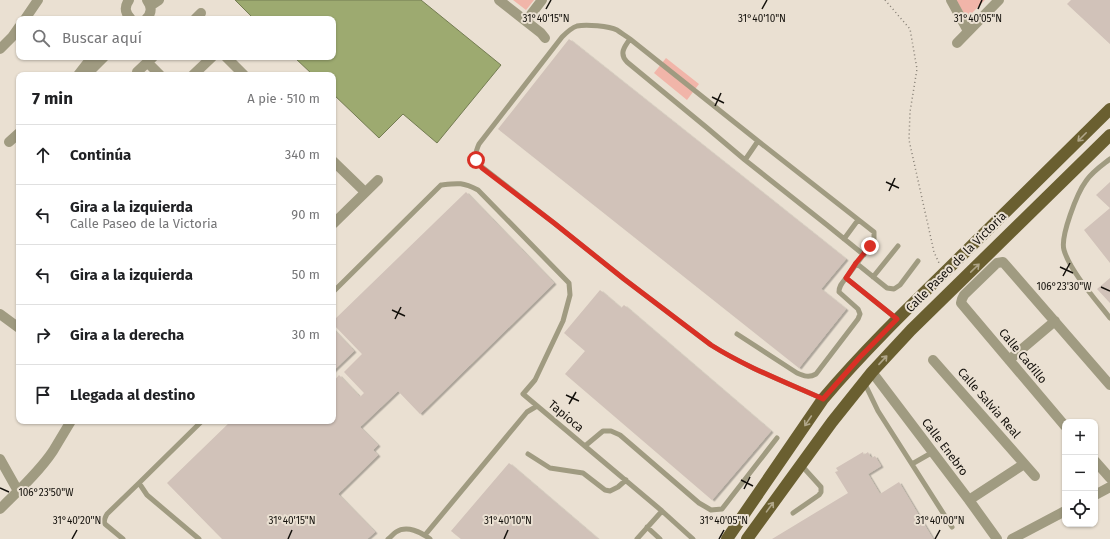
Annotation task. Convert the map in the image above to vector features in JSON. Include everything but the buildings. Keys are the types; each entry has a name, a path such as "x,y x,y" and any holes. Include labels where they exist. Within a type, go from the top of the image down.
{"main road":[{"name":"Calle Paseo de la Victoria","path":"727,539 823,399 860,357 1110,109"},
{"name":"Calle Paseo de la Victoria","path":"747,539 832,422 872,372 917,324 1110,135"}],"street":[{"path":"27,16 38,0"},
{"path":"125,16 127,3 129,0"},
{"path":"150,11 159,0"},
{"path":"499,0 541,33 545,38"},
{"path":"526,21 542,0"},
{"path":"951,0 968,31"},
{"path":"957,43 999,0"},
{"path":"0,50 16,31"},
{"path":"80,72 90,60"},
{"path":"89,72 101,60"},
{"path":"137,72 150,60 158,72"},
{"path":"196,72 209,60"},
{"path":"229,60 241,72"},
{"path":"8,142 16,135"},
{"path":"336,165 365,192"},
{"path":"336,221 378,180"},
{"name":"Calle Cadillo","path":"1055,321 1003,262 997,263 964,295 962,299 962,303 1062,422"},
{"path":"0,314 16,326"},
{"path":"1009,360 1055,321 1110,385"},
{"name":"Calle Salvia Real","path":"934,360 1035,476"},
{"name":"Calle Enebro","path":"872,372 997,539"},
{"path":"0,509 53,451 69,424"},
{"path":"0,459 18,491"},
{"path":"969,500 1024,464"},
{"path":"1098,464 1110,478"},
{"path":"1098,493 1110,487"},
{"path":"1012,539 1062,513"}],"lane":[{"path":"737,334 797,373 807,377 816,374 858,319 860,314 858,309 839,292 839,288 874,240 874,232 630,39 616,30 599,26 576,26 562,37 478,144 475,152 476,160 482,168 711,345 746,364 823,399"},
{"path":"630,39 624,47 623,52 623,58 627,62 745,160 864,255"},
{"path":"745,160 758,141"},
{"path":"1110,158 1092,173 1080,190 1063,240 1064,249 1070,265 1087,290 1110,318"},
{"path":"336,289 441,185 466,184 478,190 569,283 570,295 563,321 535,380 523,394 537,406"},
{"path":"844,239 858,220"},
{"path":"873,277 898,246"},
{"path":"856,263 887,288 894,288 900,285 918,261"},
{"path":"846,278 897,319"},
{"path":"864,382 878,411 952,526"},
{"name":"Tapioca","path":"427,537 526,412 537,406 626,480 693,539"},
{"path":"123,539 105,524 104,518 199,424"},
{"path":"585,446 603,431 611,431 620,435 699,503 711,510 722,509 777,438"},
{"path":"912,464 933,452"},
{"path":"528,454 550,468 583,473 605,490 610,491 618,487 626,480"},
{"path":"793,513 821,492 821,487 801,465"},
{"path":"139,483 147,495 200,539"},
{"path":"637,539 662,511"},
{"path":"647,527 660,539"},
{"path":"388,539 396,532 405,529 413,530 427,537"}],"path":[{"path":"885,0 910,29 917,69 910,112 909,140 934,252 943,274"}],"shaded area":[{"path":"235,0 421,0 501,65 437,143 403,114 379,138 336,97 336,72 310,72 297,60 336,60 336,16 251,16"},
{"path":"513,0 534,0 526,10"},
{"path":"956,0 985,0 967,18"},
{"path":"666,58 699,84 687,100 654,73"}],"route":[{"path":"476,160 482,168 675,319 711,345 746,364 823,399 860,357 897,319 846,278 870,246"}]}
